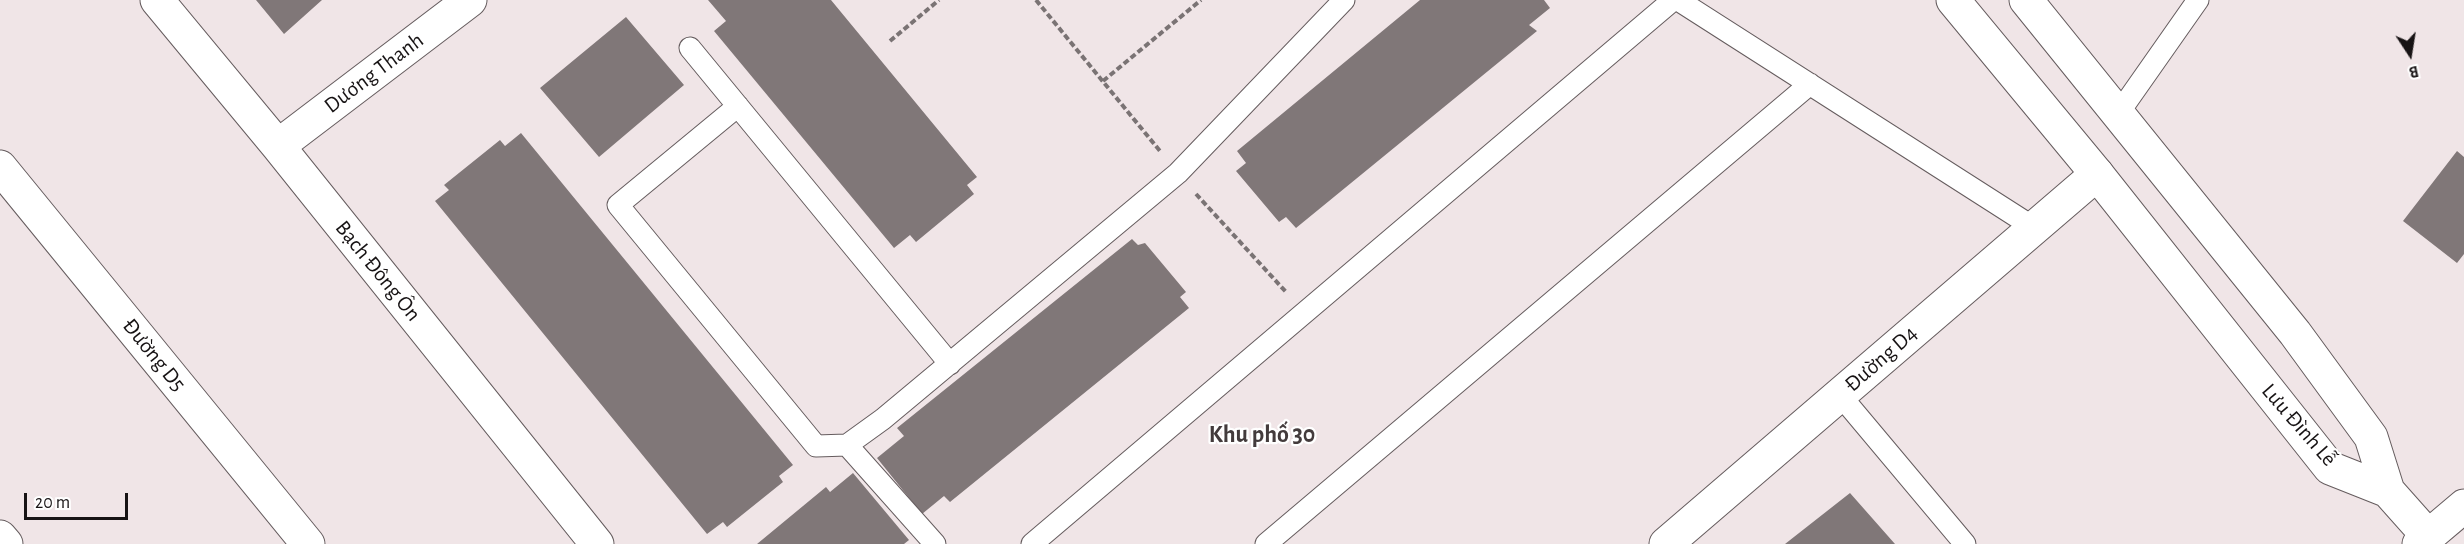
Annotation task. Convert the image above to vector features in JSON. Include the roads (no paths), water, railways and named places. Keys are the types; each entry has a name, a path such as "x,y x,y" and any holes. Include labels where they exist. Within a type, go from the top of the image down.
{"street":[{"name":"Bạch Đông Ôn","path":"157,0 278,146 597,544"},
{"name":"Dương Thanh","path":"278,146 470,0"},
{"name":"Lưu Đình Lễ","path":"1953,0 2097,174 2330,468 2388,491"},
{"name":"Lưu Đình Lễ","path":"2026,0 2295,333 2371,437 2388,491"},
{"name":"Đường D5","path":"0,167 308,544"},
{"name":"Đường D4","path":"1666,544 2097,174"},
{"path":"2388,491 2424,540 2464,506"},
{"path":"0,537 6,544"}],"lane":[{"path":"738,106 618,206 816,446 847,445 883,419 950,364 1178,173 1344,0"},
{"path":"1032,544 1673,0"},
{"path":"1678,0 2033,227"},
{"path":"2118,114 2198,0"},
{"path":"690,48 950,364"},
{"path":"1266,544 1810,84"},
{"path":"1840,395 1965,544"},
{"path":"847,445 935,544"}],"district":[{"name":"Khu phố 30","path":"1262,435"}]}
